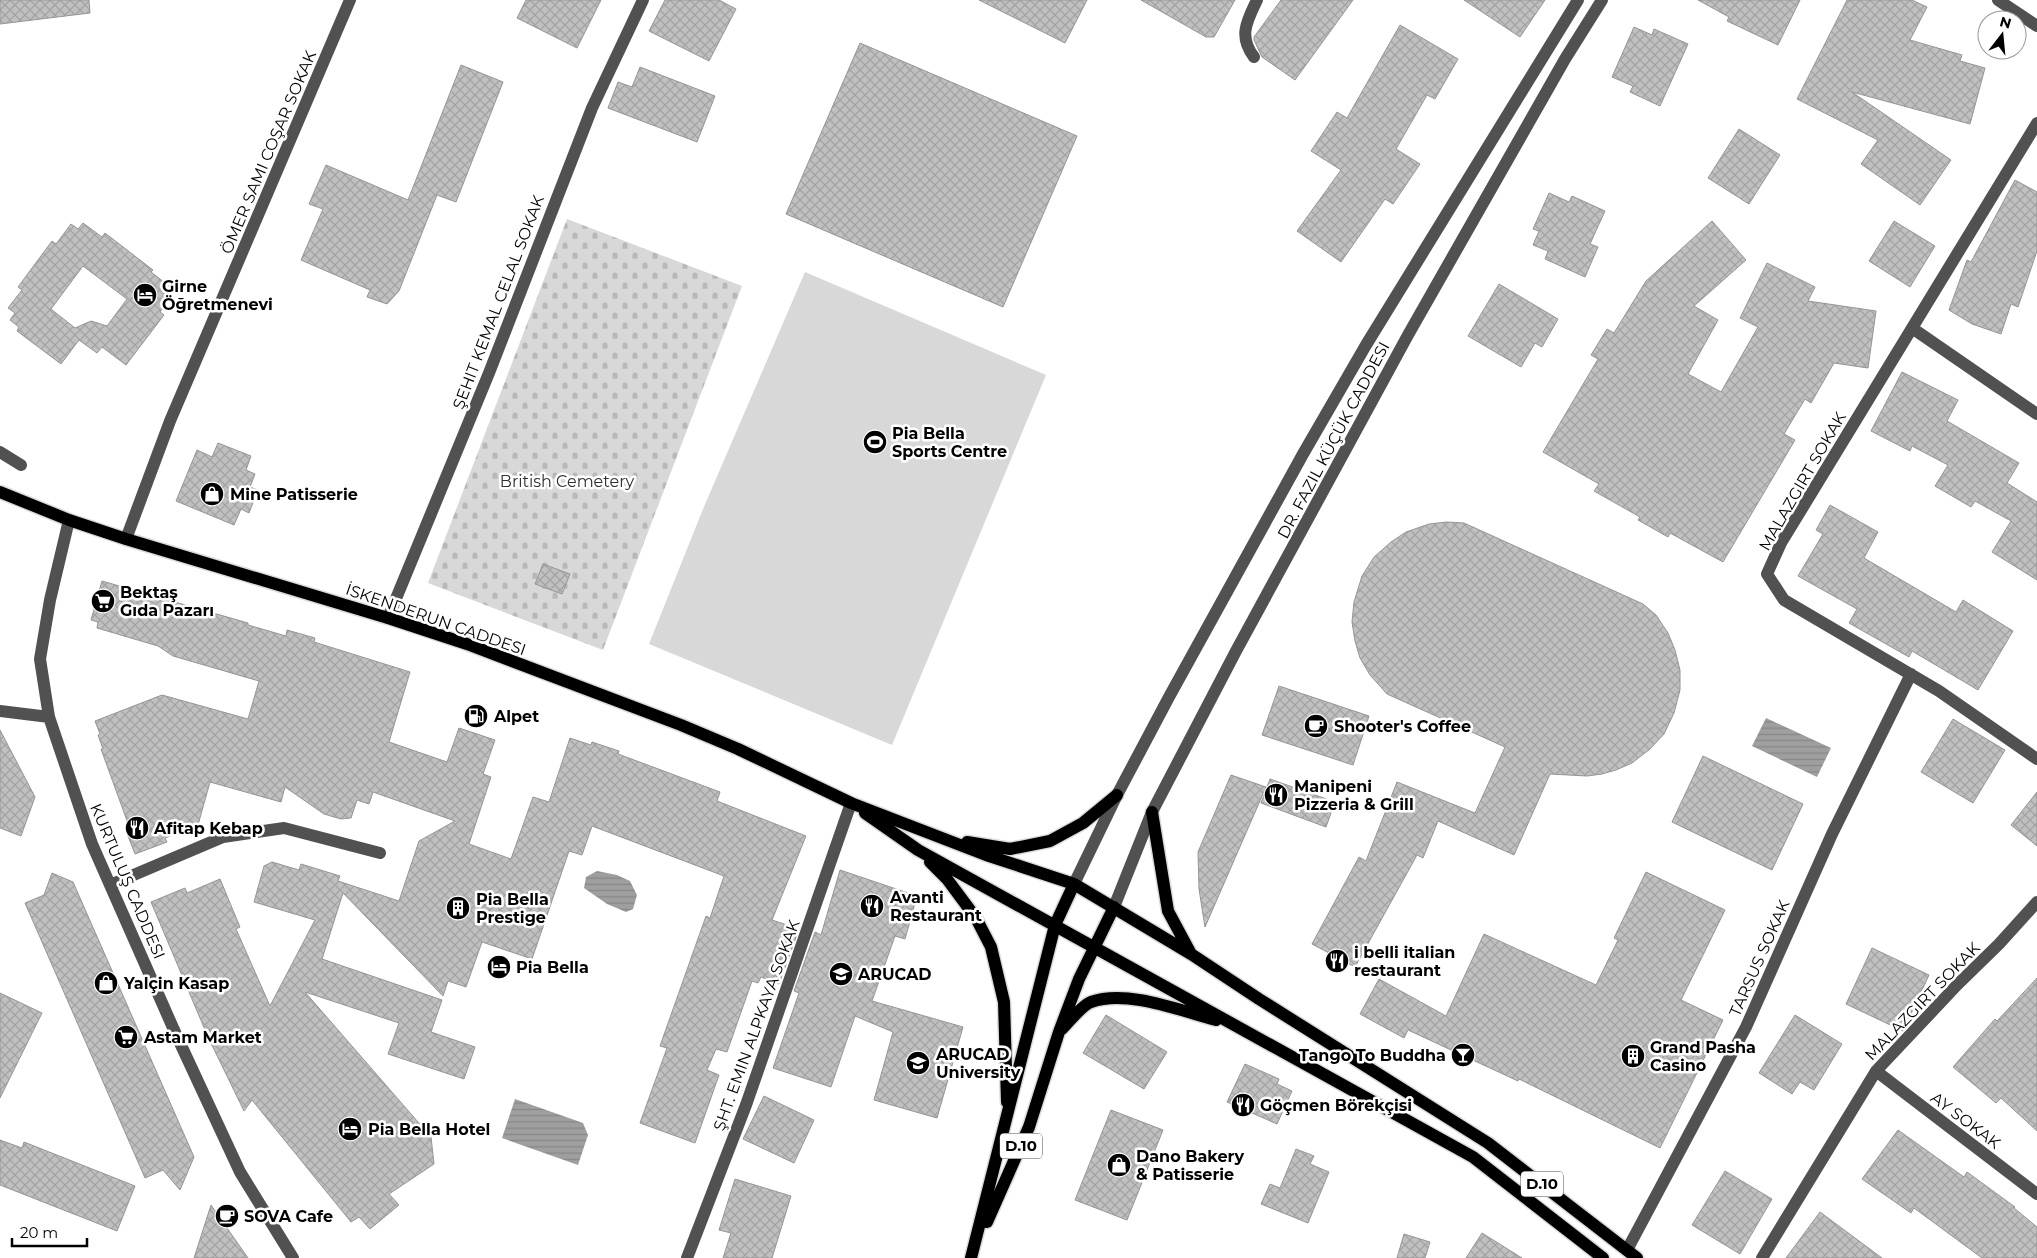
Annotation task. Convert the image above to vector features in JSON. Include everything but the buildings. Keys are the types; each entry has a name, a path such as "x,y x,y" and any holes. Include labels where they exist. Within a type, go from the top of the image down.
{"main road":[{"name":"İSKENDERUN CADDESI","path":"0,492 69,520 467,644 681,725 738,749 851,802"},
{"path":"942,838 1010,849 1050,841 1084,824 1117,795"},
{"path":"851,802 986,855 1074,884"},
{"path":"851,802 918,850 1094,947 1114,907"},
{"path":"1152,812 1168,911 1191,954"},
{"path":"918,850 948,879 976,918 991,947 1004,1002 1008,1117"},
{"name":"D.10","path":"971,1257 1008,1117 1055,925 1074,884 1191,954 1488,1143 1632,1254"},
{"name":"D.10","path":"971,1257 1029,1128 1059,1032 1094,947 1473,1157 1603,1258"},
{"path":"1059,1032 1089,1003 1111,998 1136,1000 1236,1025"}],"street":[{"name":"ÖMER SAMI COŞAR SOKAK","path":"126,538 170,421 350,0"},
{"name":"ŞEHIT KEMAL CELAL SOKAK","path":"388,618 489,373 592,108 643,0"},
{"path":"1254,57 1246,44 1245,30 1257,0"},
{"path":"1074,884 1117,795 1168,697 1366,345 1578,0"},
{"path":"1114,907 1152,812 1236,651 1408,335 1565,59 1602,0"},
{"path":"1998,0 2037,26"},
{"name":"MALAZGIRT SOKAK","path":"2037,123 1781,543 1767,574 1784,600 1939,691 2037,759"},
{"path":"1912,328 2037,414"},
{"path":"0,452 21,465"},
{"name":"KURTULUŞ CADDESI","path":"69,520 50,600 40,659 49,717 92,844 174,1030 240,1172 293,1258"},
{"name":"TARSUS SOKAK","path":"1632,1254 1746,1027 1832,834 1910,674"},
{"path":"0,711 49,717"},
{"name":"ŞHT. EMIN ALPKAYA SOKAK","path":"687,1258 746,1105 851,802"},
{"path":"110,885 223,837 284,828 380,853"},
{"name":"MALAZGIRT SOKAK","path":"1762,1258 1876,1071 2037,902"},
{"name":"AY SOKAK","path":"1876,1071 2037,1194"}],"green space":[{"name":"British Cemetery","path":"567,219 742,286 603,650 428,583"},
{"name":"Pia Bella Sports Centre","path":"805,272 1046,375 892,745 649,644 703,509"}],"shaded area":[{"path":"1766,718 1831,748 1817,777 1752,746"},
{"path":"597,871 617,875 630,881 637,895 633,909 626,912 607,904 584,888 586,877"},
{"path":"515,1099 583,1123 588,1135 578,1165 502,1138"}],"place":[{"name":"Girne Öğretmenevi","path":"145,295"},
{"name":"Pia Bella Sports Centre","path":"875,442"},
{"name":"Mine Patisserie","path":"212,494"},
{"name":"Bektaş Gıda Pazarı","path":"103,601"},
{"name":"Alpet","path":"476,716"},
{"name":"Shooter's Coffee","path":"1316,726"},
{"name":"Manipeni Pizzeria & Grill","path":"1276,795"},
{"name":"Afitap Kebap","path":"137,828"},
{"name":"Avanti Restaurant","path":"872,906"},
{"name":"Pia Bella Prestige","path":"458,908"},
{"name":"i belli italian restaurant","path":"1337,961"},
{"name":"Pia Bella","path":"499,967"},
{"name":"ARUCAD","path":"841,974"},
{"name":"Yalçin Kasap","path":"106,983"},
{"name":"Astam Market","path":"126,1037"},
{"name":"Tango To Buddha","path":"1463,1055"},
{"name":"Grand Pasha Casino","path":"1633,1056"},
{"name":"ARUCAD University","path":"918,1063"},
{"name":"Göçmen Börekçisi","path":"1243,1105"},
{"name":"Pia Bella Hotel","path":"350,1129"},
{"name":"Dano Bakery & Patisserie","path":"1119,1165"},
{"name":"SOVA Cafe","path":"227,1216"}]}
